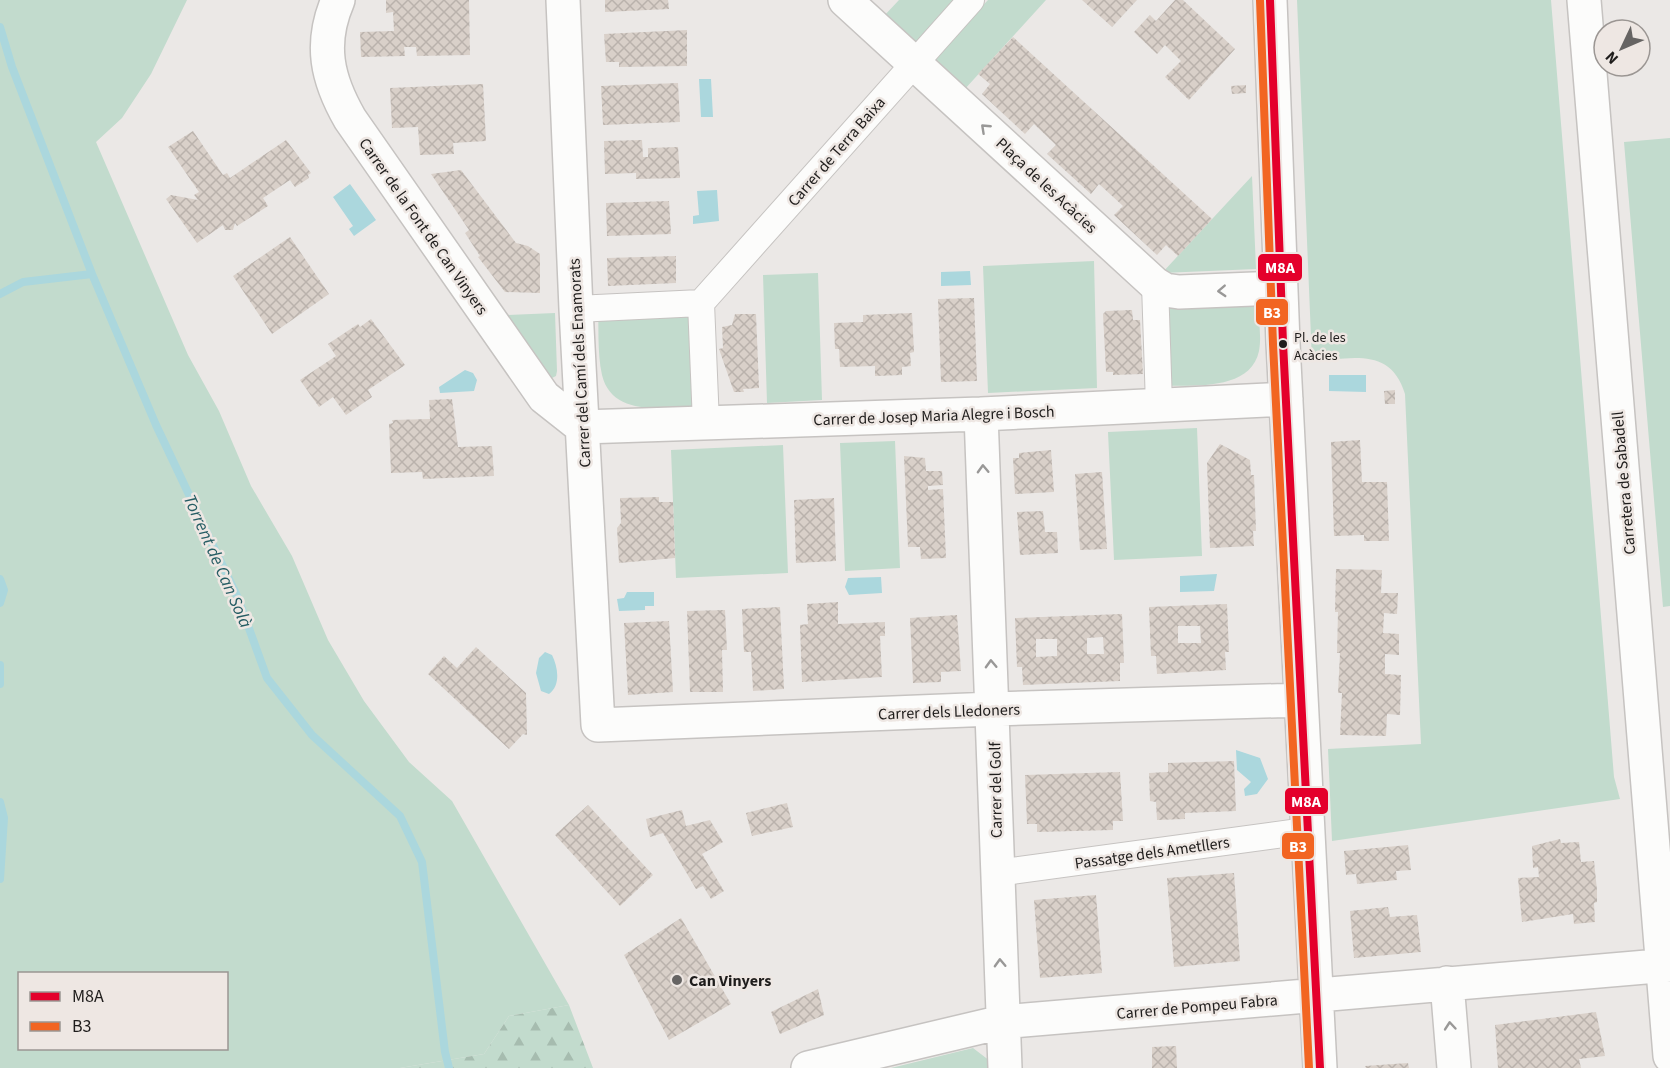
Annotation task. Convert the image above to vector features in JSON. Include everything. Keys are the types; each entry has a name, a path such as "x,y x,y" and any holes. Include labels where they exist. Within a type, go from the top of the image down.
{"street":[{"name":"Carrer de la Font de Can Vinyers","path":"338,0 328,27 326,49 334,92 350,119 544,397 582,427"},
{"name":"Carrer del Camí dels Enamorats","path":"563,0 576,309 598,725"},
{"name":"Plaça de les Acàcies","path":"845,0 1155,284 1165,290 1179,292 1280,288"},
{"name":"Carrer de Terra Baixa","path":"701,303 971,0"},
{"path":"1270,0 1280,288 1306,831 1320,1068"},
{"name":"Carretera de Sabadell","path":"1584,0 1666,965 1670,1056"},
{"path":"1155,284 1159,405"},
{"path":"576,309 701,303 706,423"},
{"name":"Carrer de Josep Maria Alegre i Bosch","path":"582,427 981,414 1286,399"},
{"name":"Carrer del Golf","path":"981,414 1005,1068"},
{"name":"Carrer dels Lledoners","path":"598,725 993,709 1301,700"},
{"name":"Passatge dels Ametllers","path":"997,873 1306,831"},
{"name":"Carrer de Pompeu Fabra","path":"808,1068 1002,1022 1666,965"},
{"path":"1447,983 1454,1068"}],"green space":[{"path":"0,0 187,0 151,74 122,118 96,142 188,355 219,411 251,486 292,556 328,640 364,701 409,762 452,801 569,1005 509,1016 484,1054 400,1068 0,1068"},
{"path":"899,0 957,0 915,46 883,17"},
{"path":"988,0 1046,0 964,90 931,61"},
{"path":"1297,0 1551,0 1614,777 1620,799 1332,841 1328,749 1421,744 1405,394 1399,379 1390,368 1379,362 1354,358 1312,361"},
{"path":"1670,138 1670,606 1663,607 1624,142"},
{"path":"1252,176 1256,269 1162,273"},
{"path":"1094,261 1097,388 988,393 983,266"},
{"path":"818,273 822,400 767,403 763,275"},
{"path":"598,300 709,307 713,404 648,408 619,400 608,390 600,366"},
{"path":"1257,300 1259,351 1253,365 1243,374 1215,384 1153,386 1161,304"},
{"path":"555,313 557,371 556,376 552,378 505,315"},
{"path":"1197,428 1202,556 1114,560 1108,432"},
{"path":"895,441 900,568 845,571 840,443"},
{"path":"783,445 788,573 676,578 671,450"},
{"path":"569,1005 593,1068 400,1068 484,1054 509,1016"},
{"path":"973,1048 990,1061 990,1068 891,1068"}],"water":[{"path":"699,79 711,79 713,117 701,117"},
{"path":"350,184 376,220 354,236 349,229 353,226 333,197"},
{"path":"717,190 719,221 693,224 693,216 699,215 697,191"},
{"path":"970,271 971,285 941,286 941,272"},
{"path":"465,370 473,373 477,380 474,391 440,393 439,387"},
{"path":"1329,375 1366,375 1366,392 1329,391"},
{"path":"1217,574 1214,591 1180,592 1180,576"},
{"path":"881,577 882,593 849,595 845,587 848,578"},
{"path":"627,592 654,592 654,606 645,606 645,610 619,611 617,599 624,598"},
{"path":"545,652 552,655 557,670 557,681 549,694 541,691 536,673 539,658"},
{"path":"1236,750 1260,758 1268,779 1257,794 1245,796 1244,789 1251,782 1237,770"}],"building":[{"path":"386,0 469,0 470,55 417,56 416,47 404,47 405,56 361,57 360,32 394,31 393,12 386,13"},
{"path":"605,0 668,0 669,9 605,12"},
{"path":"1082,0 1137,0 1112,27"},
{"path":"1175,0 1183,0 1235,49 1189,100 1165,77 1181,61 1165,45 1157,54 1134,32 1150,15 1156,21"},
{"path":"687,30 687,66 619,67 619,62 606,62 604,34"},
{"path":"1013,37 1212,219 1178,256 1166,245 1157,255 1114,215 1123,206 1099,184 1091,194 1047,154 1056,145 1034,124 1025,134 982,94 990,84 978,74"},
{"path":"678,83 680,122 603,125 601,86"},
{"path":"483,84 486,141 453,143 454,154 420,155 418,127 392,128 390,88"},
{"path":"1246,85 1246,93 1232,94 1231,86"},
{"path":"193,131 223,175 227,173 230,178 286,140 311,173 308,175 309,178 295,187 290,180 263,198 268,206 237,226 235,223 233,230 225,230 223,225 197,243 166,199 171,195 198,200 194,195 199,192 168,147"},
{"path":"642,140 643,157 648,157 648,148 678,147 680,178 636,179 636,173 605,174 604,141"},
{"path":"461,170 516,243 528,246 540,254 540,293 505,292 478,257 480,256 465,233 469,230 431,174"},
{"path":"669,201 671,234 607,236 606,203"},
{"path":"290,237 329,294 272,334 233,276"},
{"path":"676,256 676,283 608,286 607,258"},
{"path":"974,298 977,381 941,382 938,299"},
{"path":"1132,310 1133,320 1140,320 1143,374 1113,375 1113,372 1106,372 1103,314 1106,311"},
{"path":"912,313 914,352 910,353 911,366 902,367 902,375 875,376 875,366 840,367 839,349 835,349 834,323 863,322 863,315"},
{"path":"735,314 756,314 759,388 743,389 744,392 734,392 719,349 723,348 722,327 732,325"},
{"path":"371,319 405,365 368,390 372,397 346,415 333,397 319,407 300,380 336,356 328,344 358,324 360,327"},
{"path":"1395,390 1395,404 1385,404 1384,391"},
{"path":"452,399 458,447 492,446 494,476 423,479 422,472 391,473 389,424 393,423 392,420 430,419 429,400"},
{"path":"1360,440 1362,482 1387,482 1389,541 1364,541 1364,535 1334,536 1331,442"},
{"path":"1220,444 1250,460 1251,475 1254,475 1256,531 1253,531 1254,546 1210,548 1207,463"},
{"path":"1051,450 1054,492 1015,494 1013,458 1019,458 1019,453"},
{"path":"904,456 925,458 926,471 942,471 943,485 928,486 928,490 943,489 946,558 921,559 920,547 908,547"},
{"path":"1102,472 1107,549 1080,550 1075,474"},
{"path":"659,497 659,502 673,502 675,558 619,563 617,528 621,523 620,498"},
{"path":"834,498 836,561 796,563 794,500"},
{"path":"1043,511 1045,532 1057,532 1058,553 1020,555 1017,512"},
{"path":"1336,569 1382,570 1381,593 1398,593 1397,614 1384,613 1383,633 1399,634 1399,655 1385,654 1385,674 1401,675 1400,715 1387,714 1386,736 1340,735 1342,693 1338,693 1340,653 1337,653 1338,612 1335,612"},
{"path":"838,602 838,624 885,622 885,636 880,636 882,677 802,682 800,625 808,624 807,604"},
{"path":"1227,604 1229,652 1225,652 1226,670 1157,674 1156,656 1151,656 1149,607","holes":["1178,626 1200,626 1201,643 1178,643"]},
{"path":"780,607 784,689 753,691 751,652 744,652 742,609"},
{"path":"725,610 727,650 722,650 723,692 690,692 687,611"},
{"path":"1122,614 1124,663 1120,663 1120,681 1023,685 1022,667 1017,667 1015,618","holes":["1103,637 1104,654 1087,654 1087,638","1036,639 1057,639 1057,656 1036,657"]},
{"path":"957,615 961,671 941,672 941,682 913,683 910,618"},
{"path":"669,621 673,692 628,695 624,623"},
{"path":"476,647 526,693 527,735 523,734 509,749 428,674 444,656 457,668"},
{"path":"1234,761 1236,811 1185,813 1185,819 1157,820 1156,802 1150,801 1149,773 1168,772 1168,763"},
{"path":"1120,772 1123,821 1113,821 1113,830 1037,832 1037,824 1027,824 1025,775"},
{"path":"787,803 793,827 752,836 746,813"},
{"path":"588,805 653,875 620,906 555,835"},
{"path":"682,810 686,826 710,820 723,842 702,854 724,891 711,899 703,886 696,889 663,833 650,837 646,819"},
{"path":"1560,839 1561,843 1579,842 1581,862 1594,861 1597,890 1597,902 1594,903 1595,922 1574,924 1573,914 1522,922 1518,878 1539,877 1538,867 1533,868 1532,846"},
{"path":"1408,845 1411,870 1396,871 1397,880 1357,884 1356,874 1346,875 1344,851"},
{"path":"1234,873 1240,961 1174,967 1167,878"},
{"path":"1096,895 1102,973 1040,978 1034,900"},
{"path":"1388,907 1390,917 1417,915 1421,952 1354,958 1350,911"},
{"name":"Can Vinyers","path":"681,918 731,1004 669,1040 624,955"},
{"path":"818,989 824,1015 780,1034 771,1012"},
{"path":"1596,1012 1605,1056 1579,1059 1581,1068 1498,1068 1495,1025"},
{"path":"1176,1046 1177,1068 1152,1068 1152,1047"},
{"path":"1408,1063 1409,1068 1366,1068 1365,1066"}],"waterway":[{"name":"Torrent de Can Solà","path":"0,27 12,67 92,274 156,425 238,598 267,678 312,735 400,816 422,862 445,1052 449,1068"},
{"path":"0,294 23,282 92,274"},
{"path":"0,579 4,590 0,603"},
{"path":"0,665 0,684"},
{"path":"0,802 4,818 0,879"}],"transit line":[{"name":"B3","path":"1260,0 1273,344 1309,1068"},
{"name":"M8A","path":"1270,0 1283,343 1320,1068"}],"place":[{"name":"Pl. de les Acàcies","path":"1283,344"},
{"name":"Can Vinyers","path":"677,980"}]}
